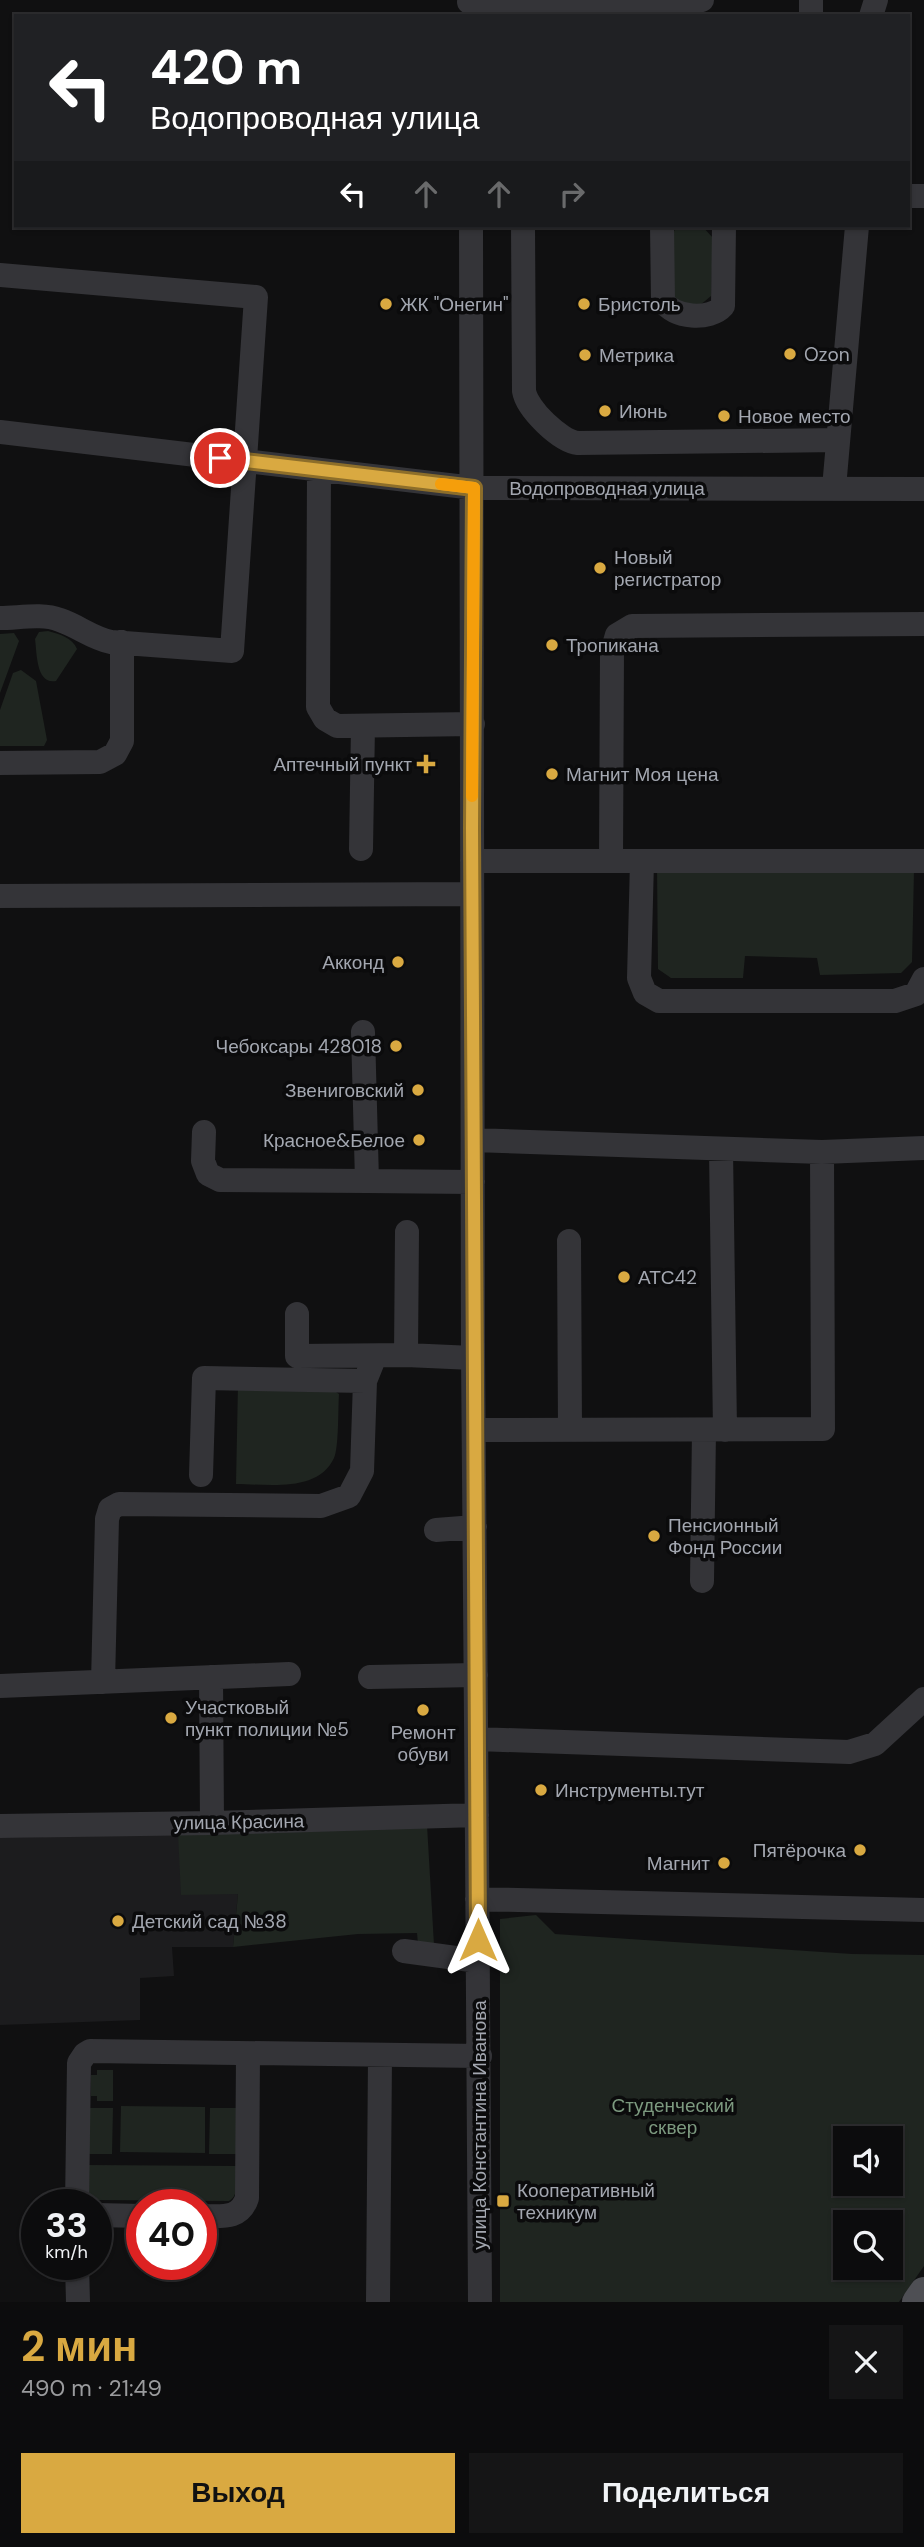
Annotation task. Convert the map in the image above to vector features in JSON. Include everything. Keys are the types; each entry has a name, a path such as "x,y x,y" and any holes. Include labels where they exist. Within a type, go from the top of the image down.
{"main road":[{"path":"917,2302 924,2292"}],"street":[{"path":"469,6 521,9 702,0"},
{"name":"улица Константина Иванова","path":"471,228 474,488 473,1358 480,2302"},
{"path":"523,228 524,391 532,408 564,438 578,443 838,440"},
{"path":"662,228 663,301 669,309 680,314 711,314 723,306 724,228"},
{"path":"834,488 857,228"},
{"path":"0,275 256,297 232,651 95,638 53,618 0,618"},
{"name":"Водопроводная улица","path":"0,432 474,488 924,489"},
{"path":"319,470 318,707 325,719 337,726 472,724"},
{"path":"611,861 612,652 617,635 632,626 924,624"},
{"path":"0,763 100,762 115,754 122,741 122,642"},
{"path":"361,849 363,726"},
{"path":"472,861 924,861"},
{"path":"642,861 639,978 645,993 659,1001 895,1001 916,994 924,979"},
{"path":"0,896 472,894"},
{"path":"363,1032 367,1181"},
{"path":"204,1132 203,1161 208,1174 220,1180 473,1182"},
{"path":"473,1140 822,1152 924,1148"},
{"path":"702,1581 714,1430 721,1150"},
{"path":"475,1430 823,1429 822,1152"},
{"path":"406,1355 407,1232"},
{"path":"569,1241 570,1430"},
{"path":"297,1314 296,1356 406,1355 473,1358"},
{"path":"103,1682 107,1519 110,1509 119,1504 321,1506 349,1496 362,1471 365,1381 375,1356"},
{"path":"201,1475 204,1378 365,1381"},
{"path":"436,1530 475,1527"},
{"path":"0,1686 289,1674"},
{"path":"370,1677 476,1675"},
{"path":"211,1677 212,1823"},
{"path":"477,1739 849,1752 875,1744 924,1699"},
{"name":"улица Красина","path":"0,1826 477,1815"},
{"path":"477,1899 924,1910"},
{"path":"404,1951 478,1961"},
{"path":"77,2189 79,2063 90,2051 480,2056"},
{"path":"217,2216 235,2215 244,2207 247,2198 248,2054"},
{"path":"378,2302 380,2056"},
{"path":"77,2280 78,2302"}],"shaded area":[{"name":"Детский сад №38","path":"178,1834 238,1894 233,1947 172,1947 174,1976 140,1978 140,2020 0,2025 0,1838"}],"green space":[{"path":"676,228 704,228 713,238 711,296 699,306 685,306 669,293 668,239"},
{"path":"48,631 69,639 77,649 56,681 45,678 37,659 35,639 39,632"},
{"path":"14,633 19,641 0,693 0,634"},
{"path":"21,670 36,681 47,740 44,746 0,746 0,710 13,673"},
{"path":"657,866 914,870 912,962 901,973 820,975 817,958 745,956 743,978 671,978 658,969"},
{"path":"238,1384 324,1384 339,1394 336,1453 326,1469 304,1482 276,1485 236,1484"},
{"path":"427,1825 434,1945 418,1944 417,1933 358,1934 233,1947 238,1894 181,1895 178,1834"},
{"name":"Студенческий сквер","path":"536,1915 555,1934 852,1954 924,1955 924,2266 899,2302 500,2302 500,1919"},
{"path":"97,2070 113,2070 113,2101 97,2101 97,2096 91,2096 91,2075 97,2075"},
{"path":"121,2106 205,2107 205,2153 120,2152"},
{"path":"87,2108 113,2108 112,2154 87,2154"},
{"path":"210,2108 237,2108 236,2154 209,2154"},
{"path":"87,2165 236,2166 235,2195 229,2201 217,2201 217,2189 126,2189 126,2200 112,2200 112,2189 88,2189"}],"slow traffic":[{"path":"441,484 474,488 472,796"}],"place":[{"name":"ЖК \"Онегин\"","path":"386,304"},
{"name":"Бристоль","path":"584,304"},
{"name":"Ozon","path":"790,354"},
{"name":"Метрика","path":"585,355"},
{"name":"Июнь","path":"605,411"},
{"name":"Новое место","path":"724,416"},
{"name":"Новый регистратор","path":"600,568"},
{"name":"Тропикана","path":"552,645"},
{"name":"Аптечный пункт","path":"426,764"},
{"name":"Магнит Моя цена","path":"552,774"},
{"name":"Акконд","path":"398,962"},
{"name":"Чебоксары 428018","path":"396,1046"},
{"name":"Звениговский","path":"418,1090"},
{"name":"Красное&Белое","path":"419,1140"},
{"name":"АТС42","path":"624,1277"},
{"name":"Пенсионный Фонд России","path":"654,1536"},
{"name":"Ремонт обуви","path":"423,1710"},
{"name":"Участковый пункт полиции №5","path":"171,1718"},
{"name":"Инструменты.тут","path":"541,1790"},
{"name":"Пятёрочка","path":"860,1850"},
{"name":"Магнит","path":"724,1863"},
{"name":"Детский сад №38","path":"118,1921"},
{"name":"Кооперативный техникум","path":"503,2201"}],"route":[{"path":"220,458 474,488 473,1358 478,1940"}]}
